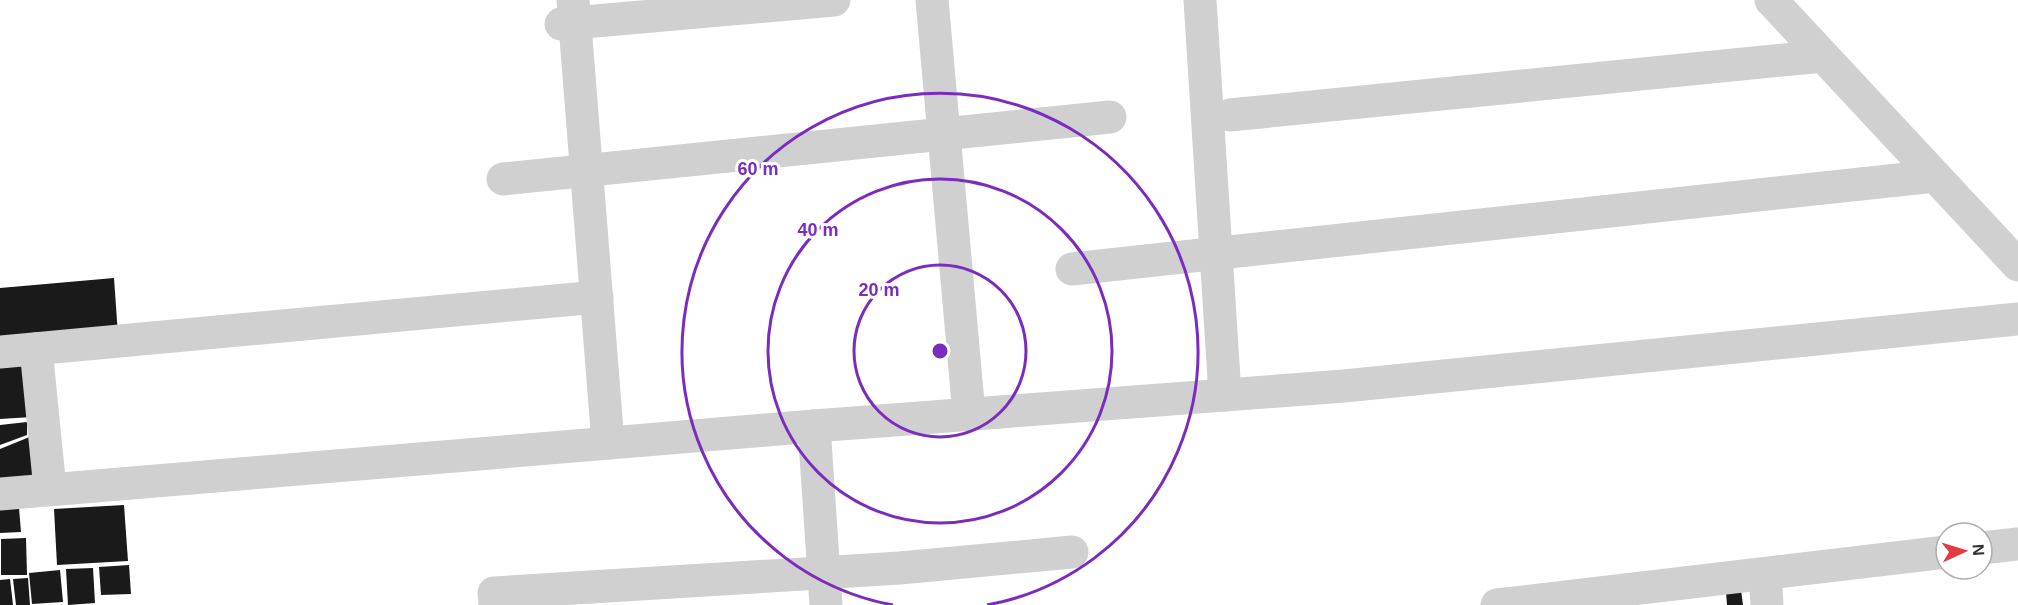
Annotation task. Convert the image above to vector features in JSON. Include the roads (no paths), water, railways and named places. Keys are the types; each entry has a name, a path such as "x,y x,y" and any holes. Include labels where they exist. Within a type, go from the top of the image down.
{"street":[{"path":"608,443 587,171 570,16 834,0"},
{"path":"932,0 969,414"},
{"path":"1200,0 1225,395"},
{"path":"1771,0 2018,265"},
{"path":"1230,115 1823,56"},
{"path":"503,179 1110,117"},
{"path":"1072,269 1935,176"},
{"path":"0,352 597,297"},
{"path":"0,494 814,426 1344,386 2018,319"},
{"path":"36,349 50,489"},
{"path":"814,426 826,605"},
{"path":"1994,547 2018,544"},
{"path":"495,605 494,593 824,573 1072,552"},
{"path":"1497,605 1766,589 1934,554"}]}
